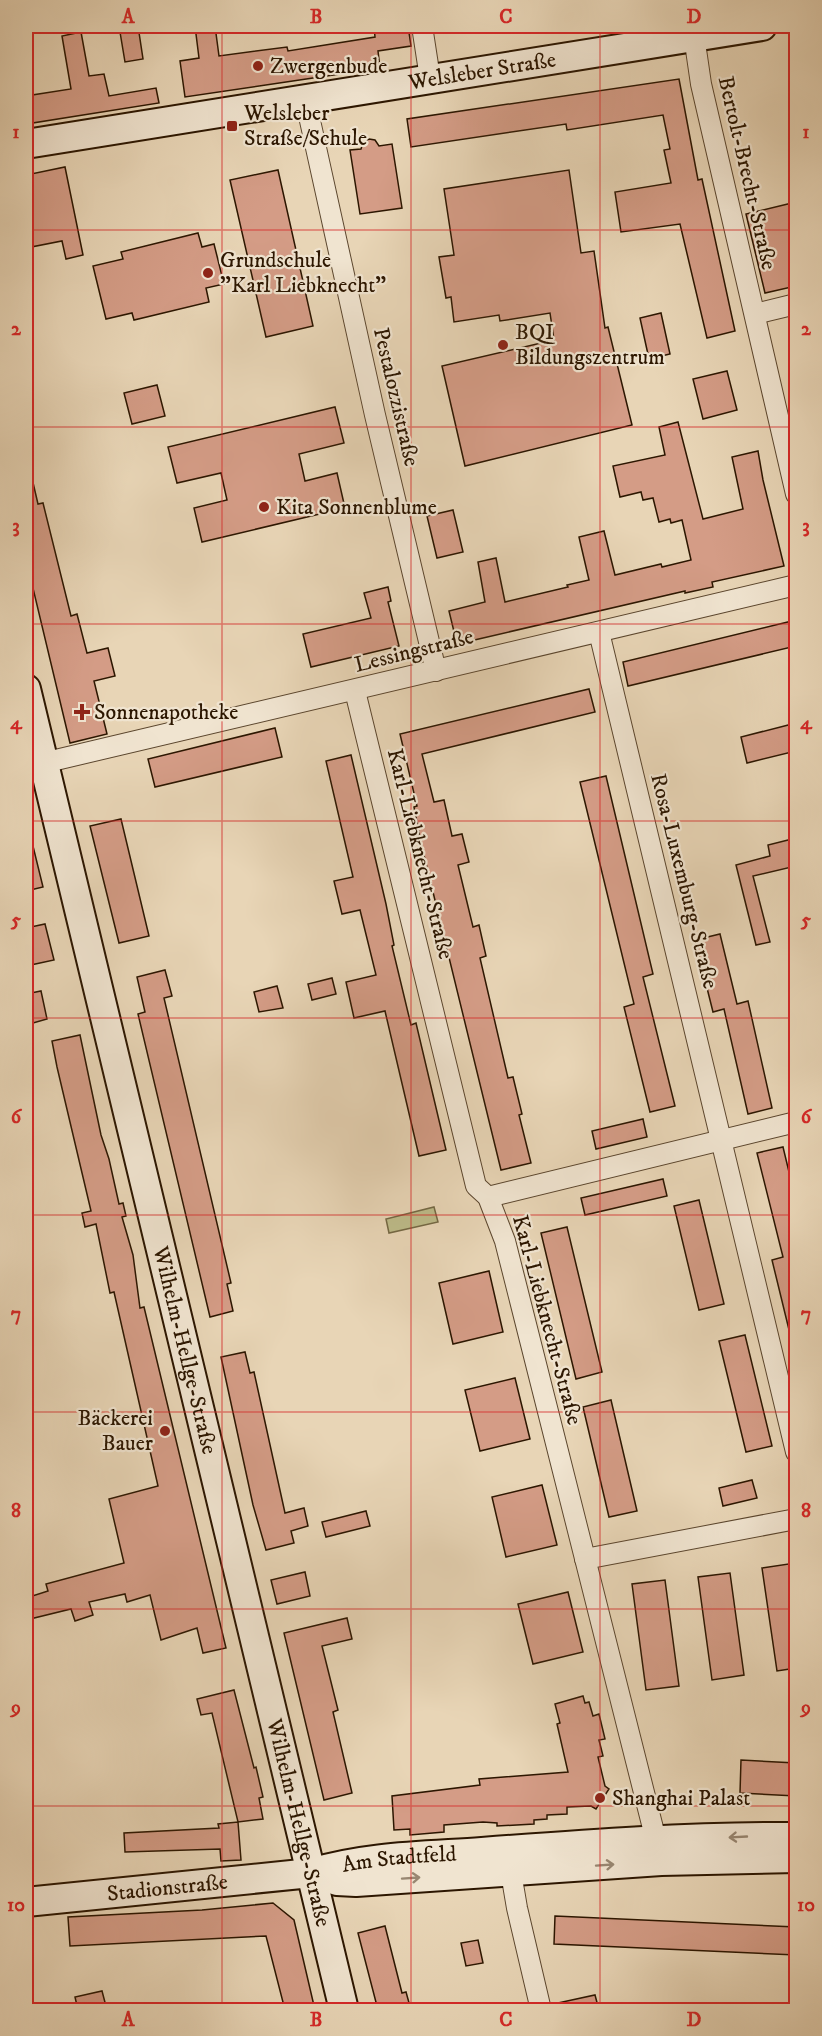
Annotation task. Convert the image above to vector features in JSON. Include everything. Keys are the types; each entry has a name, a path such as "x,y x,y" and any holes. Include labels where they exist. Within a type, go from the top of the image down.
{"street":[{"path":"422,26 430,78"},
{"name":"Welsleber Straße","path":"26,144 762,26"},
{"name":"Bertolt-Brecht-Straße","path":"694,36 701,84 796,494"},
{"name":"Pestalozzistraße","path":"305,98 375,415 436,671"},
{"path":"754,314 796,304"},
{"name":"Lessingstraße","path":"43,763 796,585"},
{"name":"Rosa-Luxemburg-Straße","path":"599,632 796,1452"},
{"name":"Wilhelm-Hellge-Straße","path":"26,689 344,2010"},
{"name":"Karl-Liebknecht-Straße","path":"355,691 476,1186 488,1197 505,1241 658,1851"},
{"path":"488,1197 796,1122"},
{"path":"585,1559 796,1519"},
{"name":"Am Stadtfeld","path":"310,1873 356,1861 509,1860 658,1851 750,1836 796,1837"},
{"name":"Am Stadtfeld","path":"658,1851 796,1858"},
{"path":"509,1860 518,1915 541,2010"},
{"name":"Stadionstraße","path":"26,1902 310,1873"}],"shaded area":[{"path":"434,1207 438,1222 389,1233 386,1219"}],"building":[{"path":"119,26 138,26 143,59 125,62"},
{"path":"195,26 215,26 219,56 287,47 288,51 375,37 374,26 408,26 411,46 378,51 380,68 185,97 180,61 199,58"},
{"path":"81,32 89,76 104,74 109,96 156,88 159,103 26,124 26,96 71,89 62,36"},
{"path":"679,79 698,180 702,179 735,331 707,338 680,224 621,232 615,192 671,183 664,150 670,149 663,115 567,130 566,124 411,147 407,119"},
{"path":"369,139 375,140 379,146 392,144 402,208 360,214 350,150 361,149 363,143"},
{"path":"65,167 83,255 66,259 62,241 26,248 26,175"},
{"path":"278,170 313,326 266,337 230,180"},
{"path":"569,170 581,253 594,251 605,328 608,327 632,425 465,466 442,366 554,340 550,313 500,321 499,315 454,322 451,297 446,298 439,257 454,255 444,189"},
{"path":"796,202 796,286 765,293 746,214"},
{"path":"198,233 202,247 214,244 224,284 206,288 209,302 134,320 132,313 106,319 93,266 123,259 121,252"},
{"path":"661,313 670,354 649,359 640,318"},
{"path":"727,371 737,410 703,419 693,379"},
{"path":"157,385 165,416 132,424 124,393"},
{"path":"335,407 344,443 299,454 305,481 337,473 345,508 202,542 194,508 227,500 221,473 177,483 168,447"},
{"path":"678,422 703,519 743,509 732,457 758,451 784,566 712,582 713,587 685,593 685,591 457,644 449,611 485,602 478,562 496,558 505,602 589,580 579,537 604,531 615,575 661,564 662,567 691,560 682,520 671,523 670,519 659,522 653,498 643,500 641,492 620,497 613,466 665,455 659,427"},
{"path":"31,474 38,504 43,503 71,616 77,614 87,653 108,648 115,676 94,681 107,734 70,743 26,559 26,475"},
{"path":"453,510 463,552 437,558 427,516"},
{"path":"388,587 391,601 388,602 399,646 311,667 303,634 371,618 364,593"},
{"path":"796,620 796,646 628,686 623,662"},
{"path":"589,689 595,712 422,754 434,802 444,800 452,836 462,834 469,862 458,865 473,927 479,925 486,956 480,958 508,1078 513,1077 522,1114 519,1115 531,1163 501,1170 421,843 414,807 417,806 400,734"},
{"path":"796,723 796,751 747,763 741,737"},
{"path":"275,728 282,757 155,787 148,759"},
{"path":"351,755 386,904 394,945 392,946 411,1025 416,1023 446,1150 419,1156 385,1011 354,1018 346,982 376,975 360,910 342,914 334,881 353,877 326,761"},
{"path":"606,776 653,974 643,977 675,1106 650,1112 624,1007 634,1004 580,782"},
{"path":"121,819 149,936 119,943 90,826"},
{"path":"31,838 43,887 26,891 26,839"},
{"path":"796,838 796,866 753,876 770,942 756,945 736,865 770,856 768,845"},
{"path":"45,924 54,960 26,966 26,928"},
{"path":"720,934 737,1004 748,1001 772,1108 748,1114 724,1009 713,1012 695,940"},
{"path":"165,970 172,996 164,998 231,1283 227,1284 233,1311 210,1317 138,1014 145,1012 137,977"},
{"path":"332,978 336,994 312,1000 308,984"},
{"path":"277,986 283,1008 259,1012 254,992"},
{"path":"41,991 47,1019 26,1025 26,994"},
{"path":"80,1035 101,1135 119,1204 123,1203 126,1216 122,1217 133,1255 140,1308 144,1307 226,1648 203,1653 197,1628 161,1640 150,1595 127,1602 125,1594 89,1602 93,1615 75,1621 71,1609 26,1620 26,1598 48,1591 46,1584 124,1563 109,1499 158,1486 114,1292 110,1293 96,1224 85,1227 82,1213 91,1211 52,1041"},
{"path":"643,1119 647,1137 596,1149 592,1131"},
{"path":"783,1147 796,1201 796,1337 791,1338 772,1260 783,1257 757,1153"},
{"path":"663,1179 667,1196 585,1215 581,1198"},
{"path":"699,1200 724,1304 699,1310 674,1206"},
{"path":"567,1227 602,1372 576,1379 541,1233"},
{"path":"489,1271 503,1332 453,1344 439,1283"},
{"path":"745,1335 772,1446 746,1452 719,1341"},
{"path":"245,1352 250,1373 254,1372 285,1513 304,1508 308,1526 291,1531 294,1543 266,1550 253,1505 221,1357"},
{"path":"515,1378 530,1439 480,1451 465,1390"},
{"path":"611,1400 637,1511 609,1517 583,1407"},
{"path":"752,1480 757,1498 723,1506 719,1488"},
{"path":"542,1485 557,1545 506,1557 492,1497"},
{"path":"366,1511 370,1526 326,1537 322,1522"},
{"path":"795,1563 796,1668 777,1671 762,1568"},
{"path":"305,1572 310,1596 277,1604 271,1580"},
{"path":"730,1573 744,1675 712,1680 698,1577"},
{"path":"665,1580 679,1686 646,1690 632,1584"},
{"path":"568,1592 583,1652 533,1664 518,1604"},
{"path":"347,1618 352,1639 322,1646 338,1710 333,1712 352,1793 324,1800 284,1633"},
{"path":"234,1690 263,1797 259,1798 263,1819 238,1822 212,1713 201,1715 197,1699"},
{"path":"583,1696 585,1703 589,1702 593,1716 599,1714 605,1739 599,1740 603,1756 598,1757 605,1786 609,1789 596,1809 591,1806 567,1807 567,1814 547,1815 547,1819 534,1820 534,1824 497,1826 497,1823 483,1822 444,1825 444,1832 410,1835 410,1829 394,1830 392,1796 480,1785 479,1779 568,1772 555,1704"},
{"path":"741,1760 796,1763 796,1796 740,1793"},
{"path":"238,1822 241,1860 221,1861 220,1849 125,1852 124,1833 219,1828 218,1824"},
{"path":"273,1903 294,1920 315,2010 285,2010 266,1936 70,1946 68,1917 202,1910"},
{"path":"555,1916 796,1927 796,1955 554,1944"},
{"path":"385,1926 402,1993 406,1992 411,2010 378,2010 358,1933"},
{"path":"478,1940 483,1963 466,1966 461,1943"},
{"path":"102,1991 107,2010 78,2010 75,1997"},
{"path":"595,1995 599,2010 554,2010 553,2004"}],"place":[{"name":"Zwergenbude","path":"258,66"},
{"name":"Welsleber Straße/Schule","path":"232,126"},
{"name":"Grundschule \"Karl Liebknecht\"","path":"208,273"},
{"name":"BQI Bildungszentrum","path":"503,345"},
{"name":"Kita Sonnenblume","path":"264,507"},
{"name":"Sonnenapotheke","path":"82,712"},
{"name":"Bäckerei Bauer","path":"165,1431"},
{"name":"Shanghai Palast","path":"600,1798"}]}
